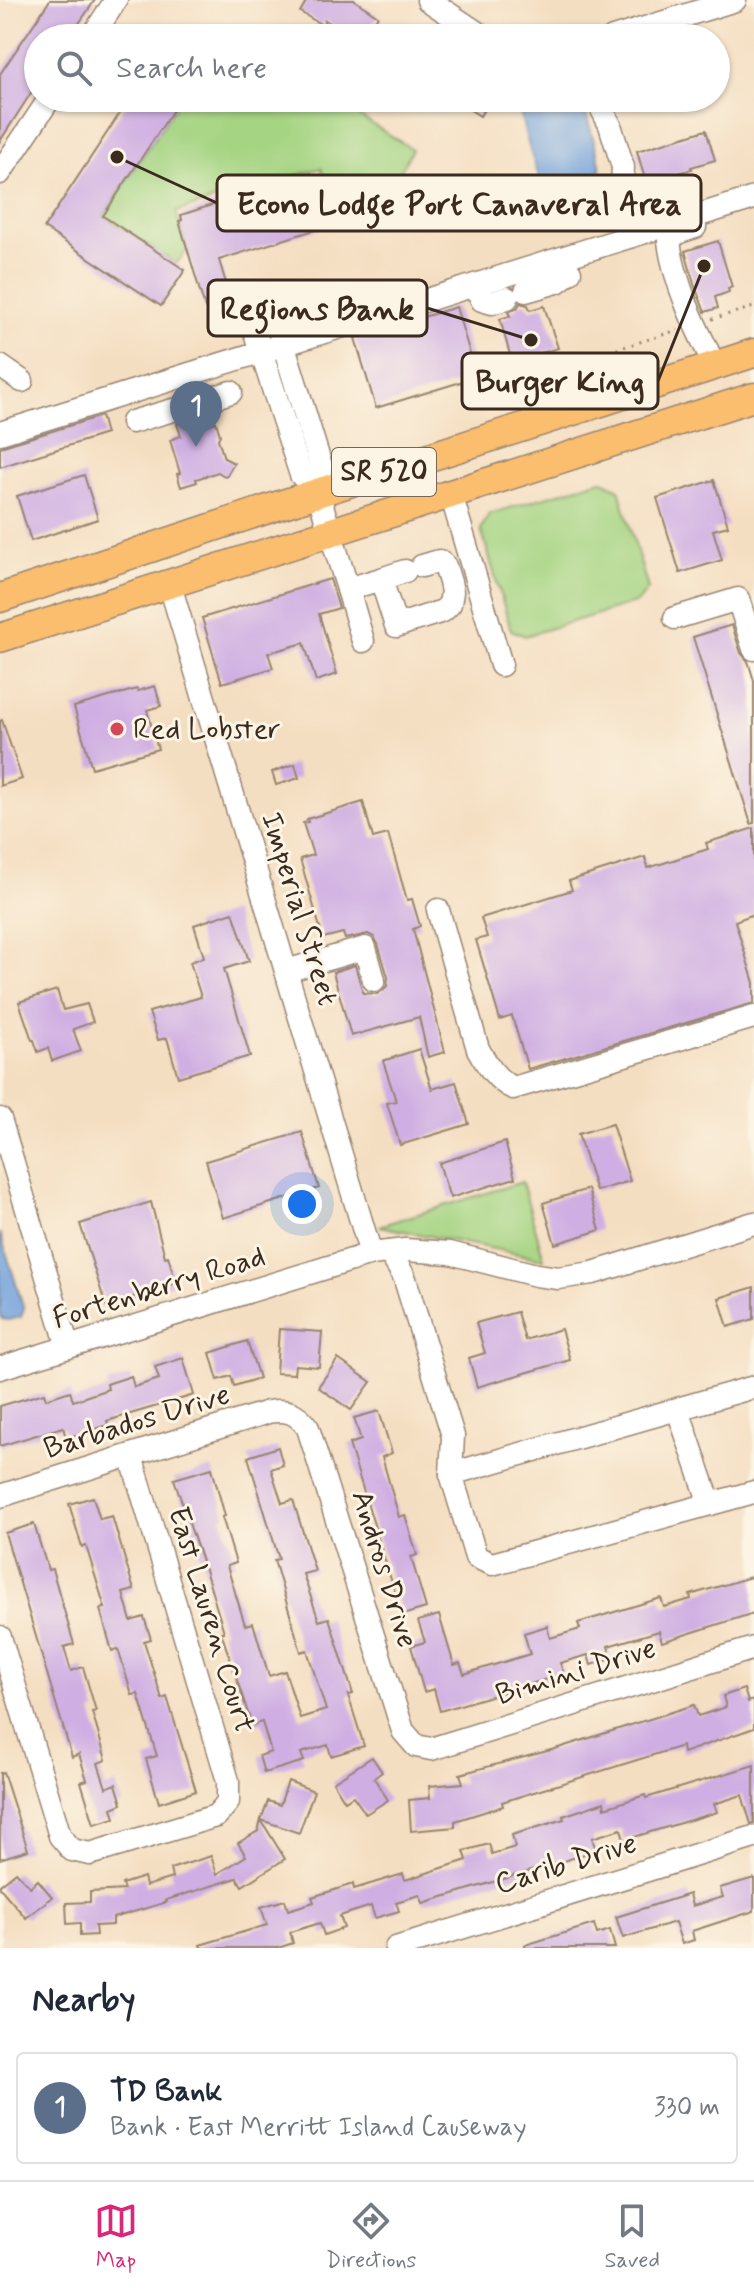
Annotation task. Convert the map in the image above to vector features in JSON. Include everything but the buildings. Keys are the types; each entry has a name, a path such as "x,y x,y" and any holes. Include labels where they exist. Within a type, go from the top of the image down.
{"main road":[{"name":"SR 520","path":"0,598 754,353"},
{"name":"SR 520","path":"0,638 754,397"}],"street":[{"path":"100,24 116,0"},
{"path":"428,0 464,24"},
{"path":"658,24 735,0"},
{"path":"0,173 41,112"},
{"path":"603,112 623,167 621,203 631,236"},
{"path":"0,433 754,198"},
{"path":"715,366 695,324 669,241 677,233 754,210"},
{"path":"475,285 482,300 492,303 557,282 570,272"},
{"path":"271,304 272,349"},
{"path":"248,311 272,349 321,466 318,493 363,641"},
{"path":"0,366 22,381"},
{"path":"132,422 231,392"},
{"path":"451,494 501,665"},
{"path":"348,589 439,561 445,566 452,592 450,604 443,611 396,626 381,579"},
{"name":"Imperial Street","path":"169,582 286,971 380,1253 404,1276 453,1436 451,1474 476,1557 492,1564 754,1492"},
{"path":"675,618 738,599 754,649"},
{"path":"438,910 478,1049 498,1078 513,1088 754,1017"},
{"path":"286,971 365,948 374,980"},
{"path":"0,1119 68,1347"},
{"name":"Fortenberry Road","path":"0,1368 380,1253 405,1250 450,1253 558,1278 593,1273 754,1223"},
{"path":"451,1474 754,1387"},
{"path":"678,1410 710,1504"},
{"name":"Barbados Drive","path":"0,1496 268,1412 292,1412"},
{"name":"Andros Drive","path":"292,1412 302,1418 308,1428 403,1731 416,1746"},
{"name":"East Lauren Court","path":"0,1637 60,1836 72,1850 90,1854 216,1816 228,1802 228,1781 131,1456"},
{"name":"Bimini Drive","path":"416,1746 431,1749 754,1648"},
{"name":"Carib Drive","path":"396,1948 754,1837"}],"path":[{"path":"510,413 502,385 754,307"}],"green space":[{"path":"172,112 353,112 412,149 389,194 337,213 321,168 176,212 187,250 176,264 103,216"},
{"path":"601,480 619,489 648,589 638,602 525,636 511,630 481,529 489,514"},
{"path":"522,1182 544,1259 379,1226"}],"water":[{"path":"520,112 586,112 600,163 601,187 586,203 564,207 547,193"},
{"path":"0,1233 24,1309 21,1317 8,1320 0,1314"}],"place":[{"name":"Econo Lodge Port Canaveral Area","path":"117,157"},
{"name":"Burger King","path":"704,266"},
{"name":"Regions Bank","path":"531,340"},
{"name":"TD Bank","path":"196,447"},
{"name":"Red Lobster","path":"117,729"}]}
